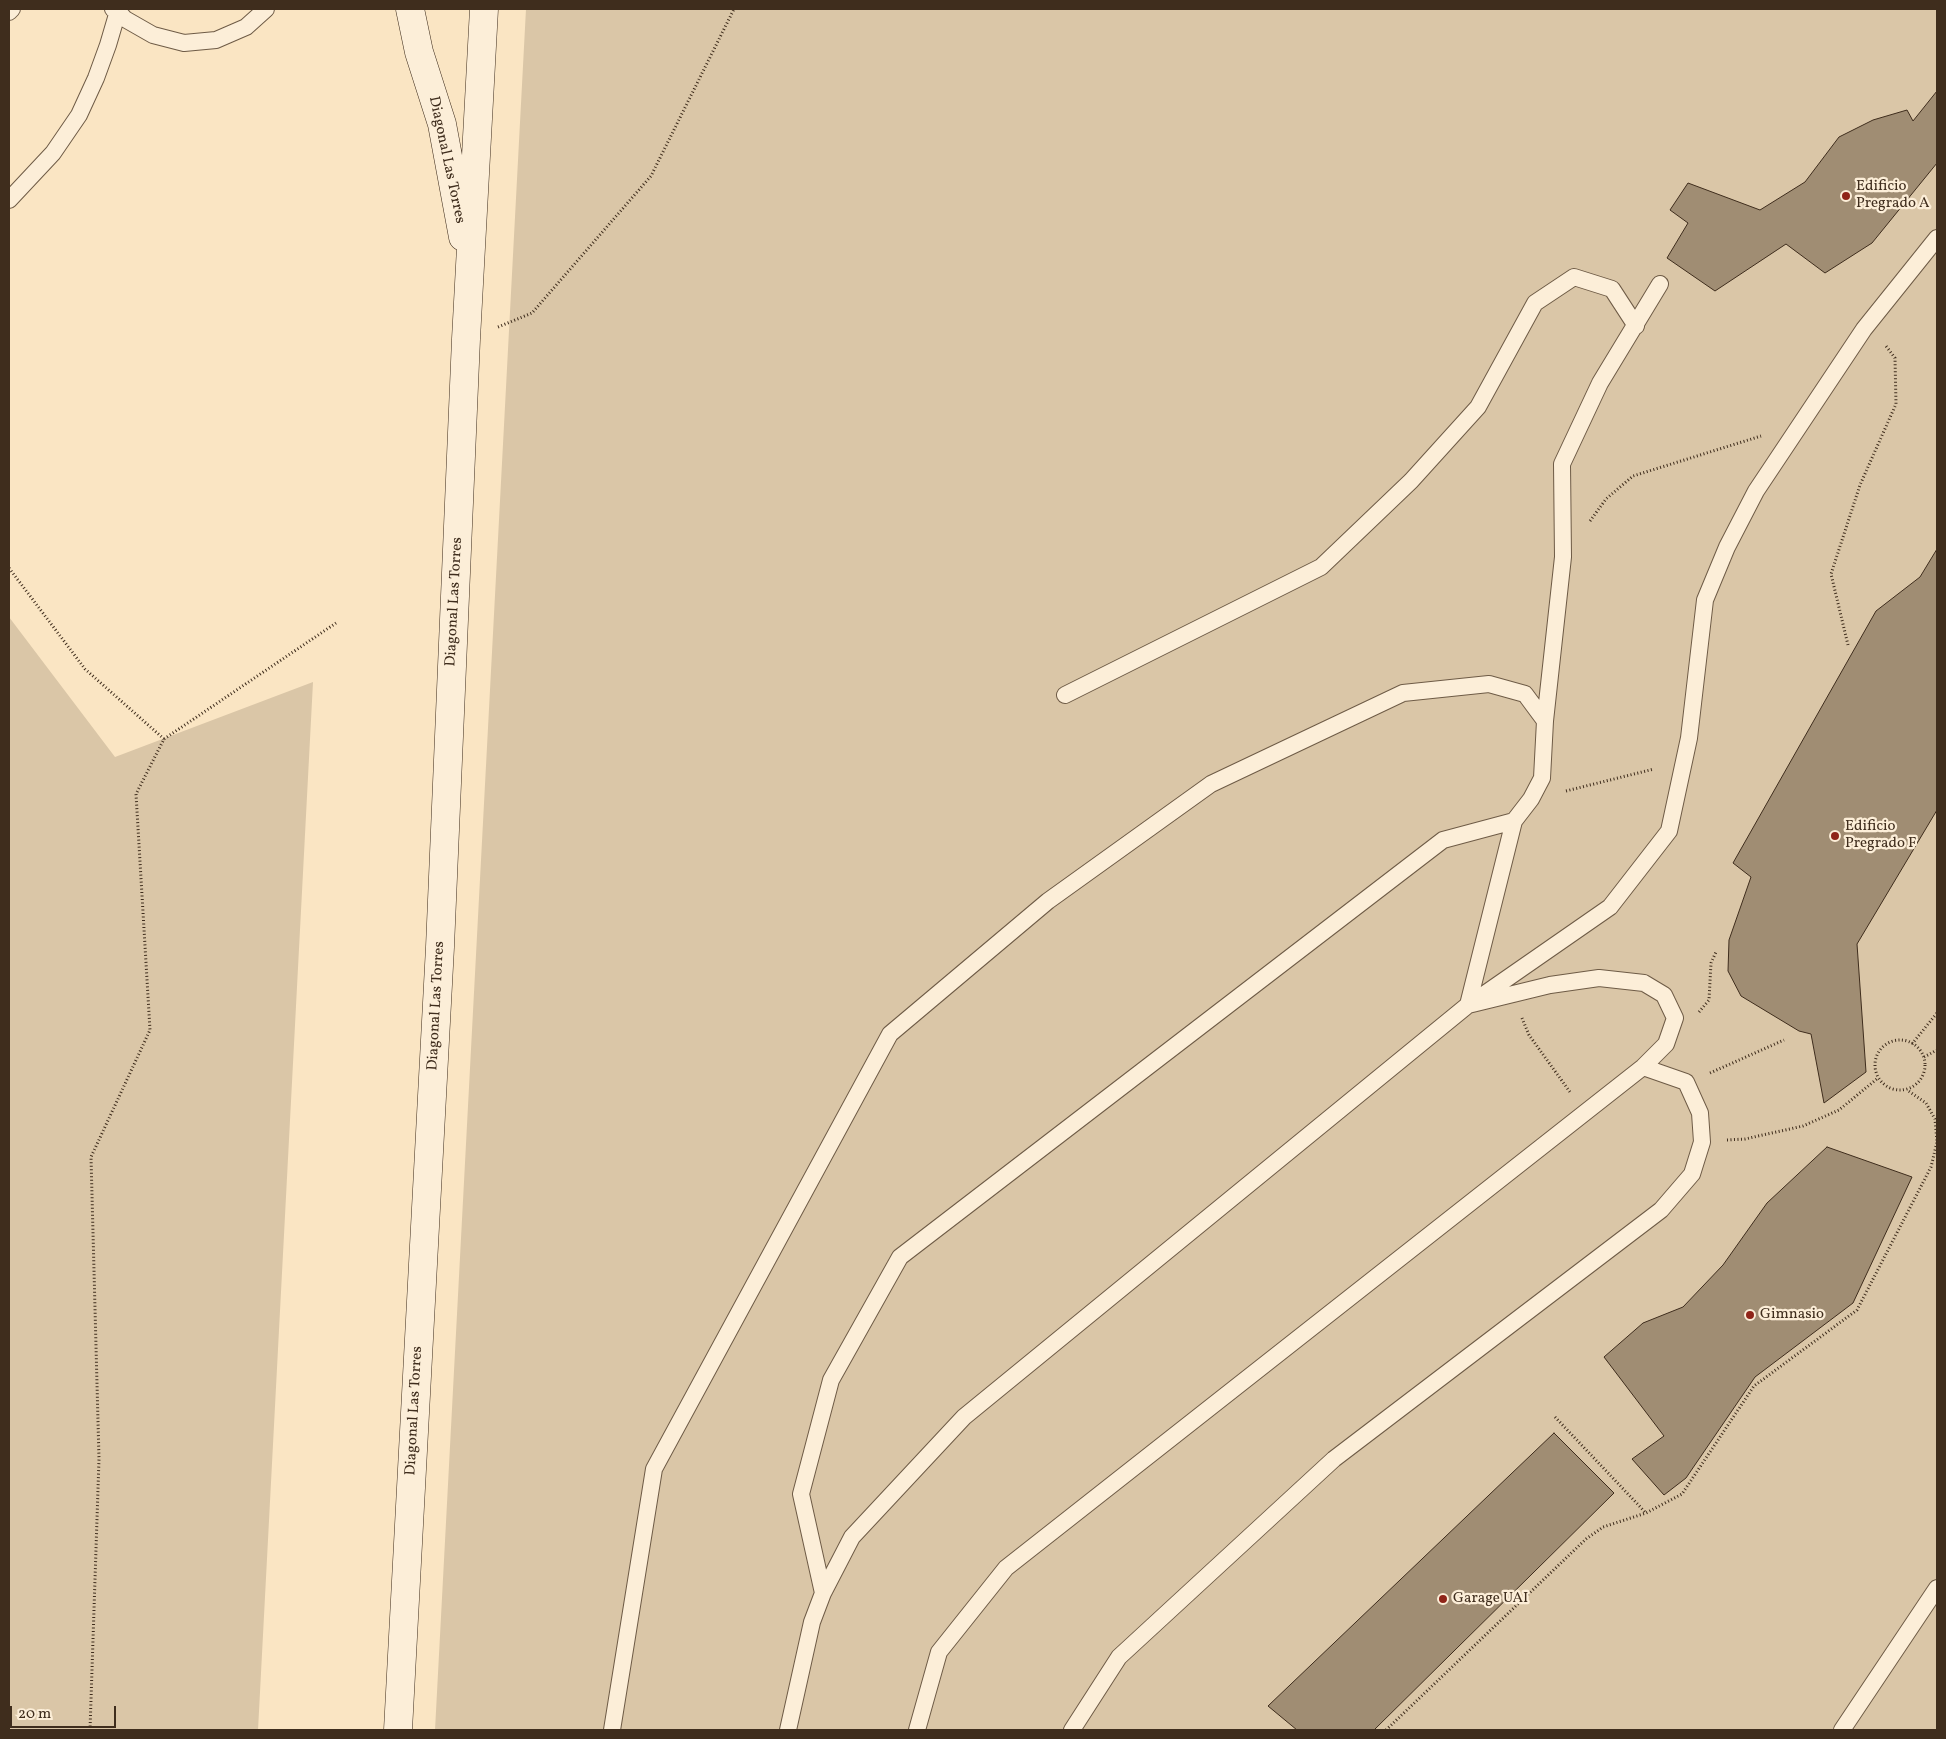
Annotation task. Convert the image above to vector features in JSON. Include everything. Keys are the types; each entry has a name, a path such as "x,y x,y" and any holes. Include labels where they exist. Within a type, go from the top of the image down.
{"street":[{"name":"Diagonal Las Torres","path":"410,9 419,52 442,124 471,282"},
{"name":"Diagonal Las Torres","path":"398,1730 440,937 466,339 471,282 484,9"}],"lane":[{"path":"9,12 12,9"},
{"path":"9,200 53,153 79,115 96,78 115,9 126,19 153,35 184,43 216,40 246,27 266,9"},
{"path":"788,1730 812,1622 823,1593 852,1537 964,1417 1468,1005 1610,906 1669,831 1689,738 1705,600 1727,547 1756,490 1864,329 1937,238"},
{"path":"1065,696 1321,567 1411,481 1478,407 1535,303 1574,277 1612,289 1636,326"},
{"path":"1468,1005 1514,820 1531,799 1542,778 1545,721 1563,558 1562,464 1600,383 1660,284"},
{"path":"612,1730 654,1469 890,1034 1048,901 1220,780 1403,693 1490,684 1525,694 1545,721"},
{"path":"823,1593 801,1494 831,1380 900,1257 1443,840 1514,820"},
{"path":"916,1730 939,1652 1006,1568 1643,1067 1666,1044 1675,1018 1664,995 1644,983 1599,978 1513,994 1468,1005"},
{"path":"1072,1730 1119,1657 1334,1459 1661,1210 1692,1174 1702,1142 1700,1113 1686,1082 1643,1067"},
{"path":"1842,1730 1937,1588"}],"path":[{"path":"466,339 532,313 651,176 734,9"},
{"path":"1848,645 1831,574 1860,485 1896,404 1895,358 1888,347 1874,340 1864,329"},
{"path":"1563,558 1606,499 1633,476 1802,422"},
{"path":"9,568 85,669 164,739"},
{"path":"90,1730 100,1459 91,1157 150,1030 136,794 164,739 336,623"},
{"path":"1531,799 1684,761"},
{"path":"1675,1018 1702,1011 1710,1000 1711,963 1716,952"},
{"path":"1513,994 1529,1035 1585,1112"},
{"path":"1912,1044 1937,1013"},
{"path":"1686,1082 1738,1062 1784,1040"},
{"path":"1896,1040 1912,1044 1924,1057 1925,1072 1915,1086 1907,1090 1891,1089 1878,1078 1874,1064 1882,1046 1896,1040"},
{"path":"1924,1057 1937,1050"},
{"path":"1702,1142 1745,1138 1802,1126 1840,1110 1878,1078"},
{"path":"1386,1730 1586,1539 1603,1527 1646,1513 1682,1494 1754,1386 1857,1310 1931,1167 1937,1142 1936,1119 1926,1103 1907,1090"},
{"path":"1555,1417 1646,1513"}],"shaded area":[{"path":"526,9 1937,9 1937,1730 435,1730"},
{"path":"9,617 115,757 313,682 258,1730 9,1730"}],"building":[{"name":"Edificio Pregrado A","path":"1937,91 1937,163 1872,243 1825,273 1786,244 1715,291 1667,258 1688,223 1670,210 1688,183 1760,210 1805,182 1839,137 1873,120 1907,110 1913,121"},
{"name":"Edificio Pregrado F","path":"1937,549 1937,810 1857,944 1866,1072 1824,1103 1811,1034 1799,1031 1741,996 1728,971 1729,940 1751,877 1733,863 1876,611 1920,577"},
{"name":"Gimnasio","path":"1827,1147 1912,1177 1853,1303 1755,1377 1686,1478 1664,1495 1632,1459 1664,1436 1604,1357 1643,1323 1683,1307 1723,1265 1767,1203"},
{"name":"Garage UAI","path":"1554,1433 1614,1493 1374,1730 1297,1730 1268,1706"}],"place":[{"name":"Edificio Pregrado A","path":"1846,196"},
{"name":"Edificio Pregrado F","path":"1835,836"},
{"name":"Gimnasio","path":"1750,1315"},
{"name":"Garage UAI","path":"1443,1599"}]}
